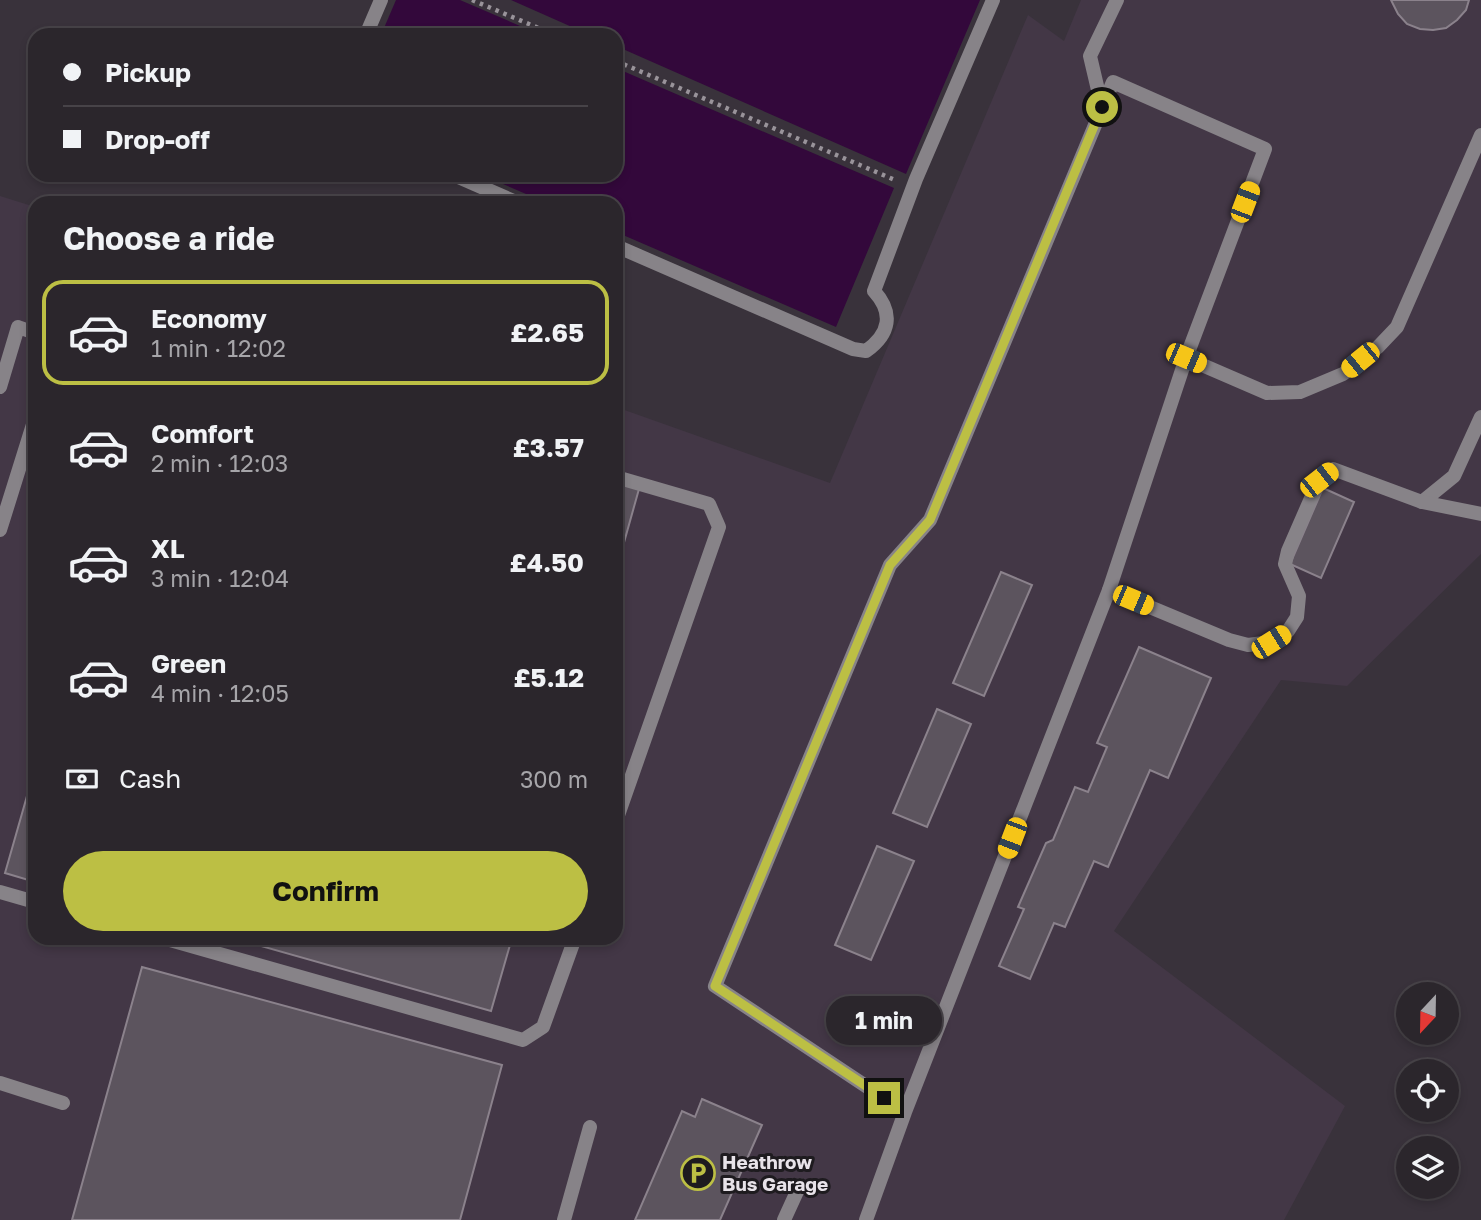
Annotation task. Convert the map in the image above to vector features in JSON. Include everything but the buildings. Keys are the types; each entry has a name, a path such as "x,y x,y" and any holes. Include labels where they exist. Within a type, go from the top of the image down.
{"lane":[{"path":"369,28 381,0"},
{"path":"623,249 853,349 866,351 879,342 887,323 885,303 874,291 913,187 993,0"},
{"path":"1102,107 1090,56 1117,0"},
{"path":"866,1220 905,1112 1109,590 1186,358 1265,149 1112,82 930,520 890,565 715,986 905,1112"},
{"path":"1186,358 1267,393 1300,392 1343,374 1378,347 1397,327 1481,135"},
{"path":"470,182 502,196"},
{"path":"0,387 18,327 28,330"},
{"path":"1422,502 1454,476 1481,417"},
{"path":"0,530 28,440"},
{"path":"1109,590 1229,640 1248,645 1271,642 1288,631 1297,617 1299,596 1285,564 1288,551 1319,480 1332,469 1422,502 1481,514"},
{"path":"623,479 709,504 719,527 623,801"},
{"path":"0,892 28,900"},
{"path":"188,945 523,1040 543,1027 572,945"},
{"path":"0,1083 63,1103"},
{"path":"564,1220 590,1127"},
{"path":"784,1220 800,1185"}],"path":[{"path":"472,0 538,28"},
{"path":"623,64 913,187"}],"shaded area":[{"path":"396,0 460,0 525,28 384,28"},
{"path":"511,0 980,0 906,174 623,49 623,28 574,28"},
{"path":"1081,0 1481,0 1481,554 1347,686 1281,680 1114,931 1345,1106 1284,1220 0,1220 0,196 28,205 28,945 623,945 623,409 830,483 1028,15 1064,41"},
{"path":"623,71 894,188 836,327 623,235 623,196 531,196 498,182 623,182"}],"place":[{"name":"Heathrow Bus Garage","path":"698,1173"}],"route":[{"path":"884,1098 715,986 890,565 930,520 1102,107"}]}
